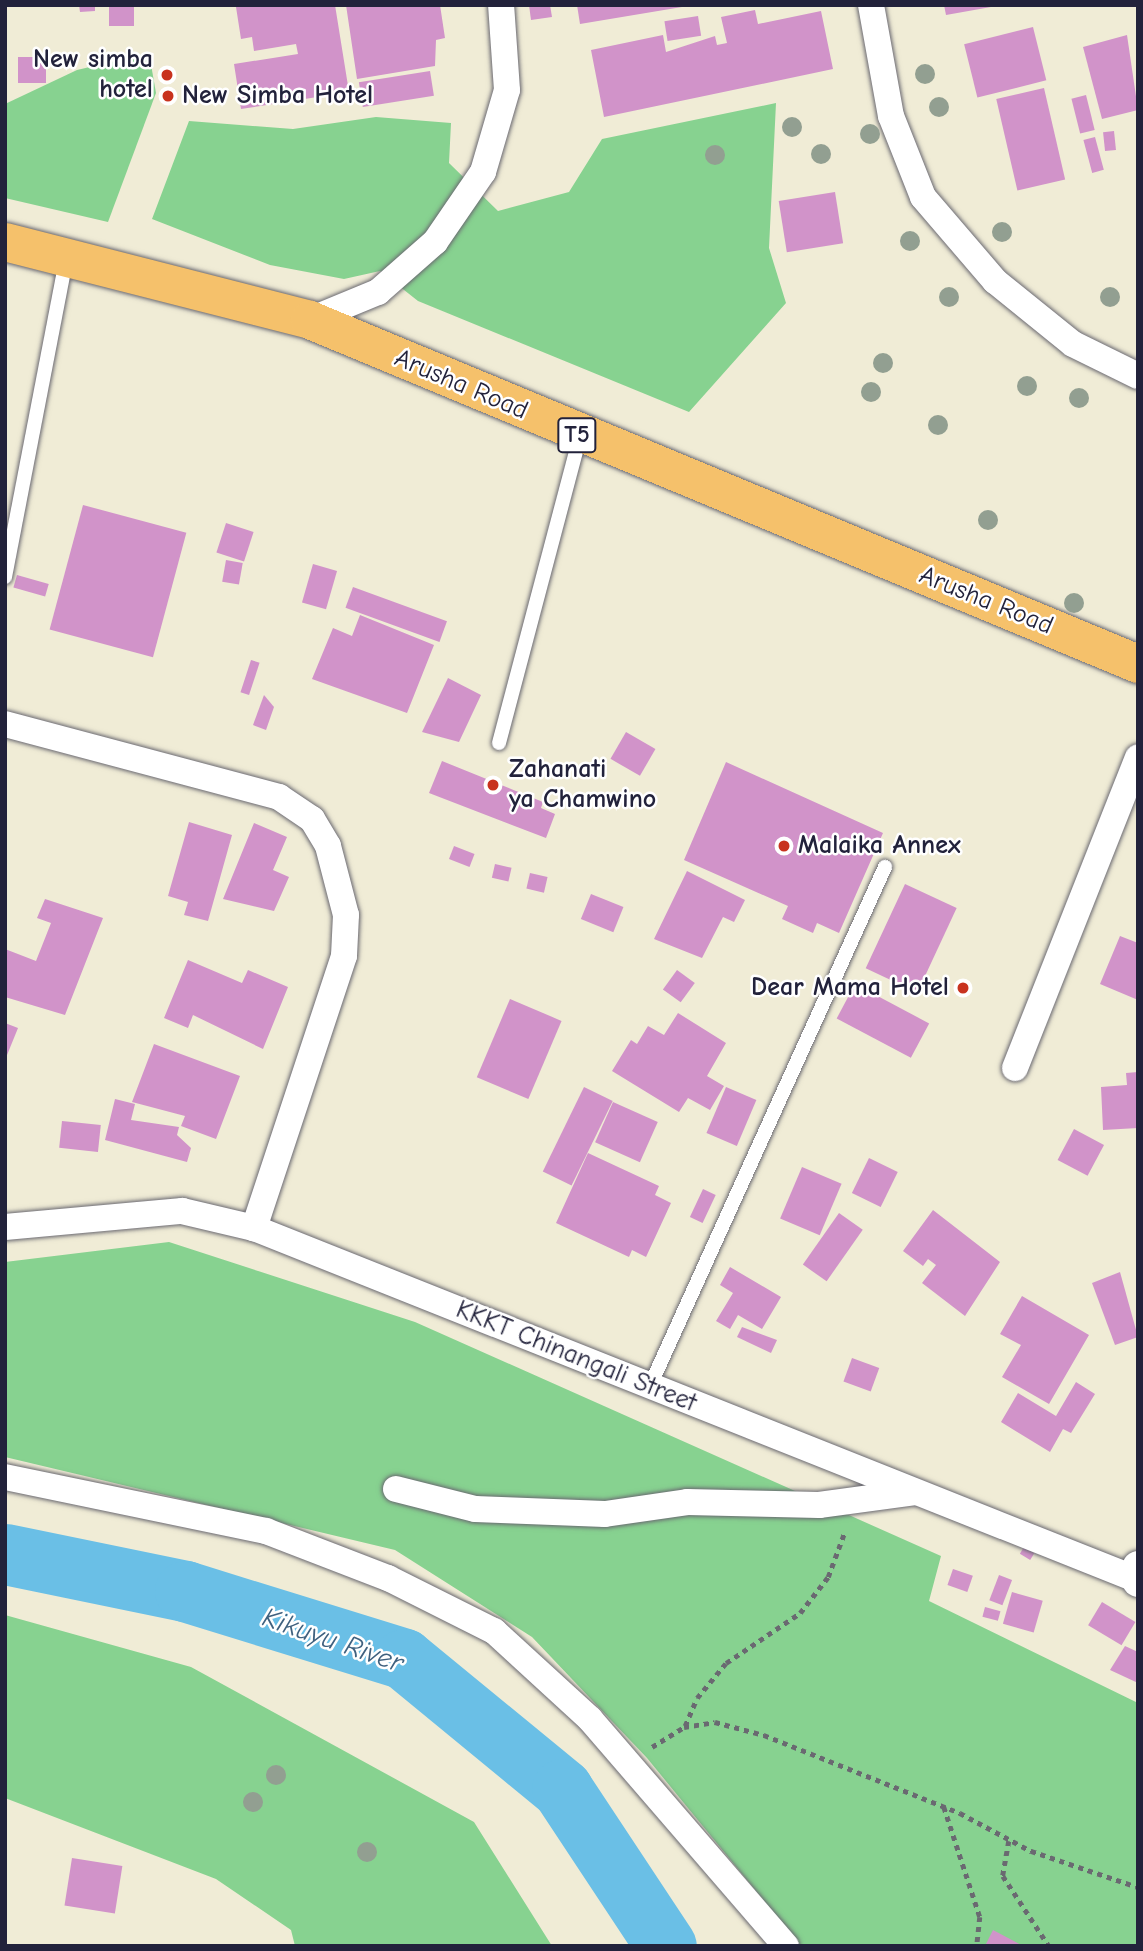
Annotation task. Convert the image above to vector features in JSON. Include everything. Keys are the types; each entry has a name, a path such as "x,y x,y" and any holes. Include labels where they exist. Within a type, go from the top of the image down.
{"highway":[{"name":"Arusha Road","path":"5,242 66,254 310,320 580,436 1138,664"}],"street":[{"path":"310,320 378,292 435,242 483,172 507,90 501,5"},
{"path":"871,5 891,116 923,197 995,281 1073,344 1138,376"},
{"path":"5,724 279,797 312,819 328,846 346,915 344,956 254,1228"},
{"path":"1015,1068 1138,758"},
{"name":"KKKT Chinangali Street","path":"5,1227 182,1211 254,1228 917,1492 1136,1575"},
{"path":"5,1477 266,1531 388,1578 494,1631 590,1719 786,1946"},
{"path":"396,1489 475,1509 605,1514 687,1502 766,1506 855,1500 917,1492"}],"lane":[{"path":"5,577 66,254"},
{"path":"499,743 580,436"},
{"path":"650,1386 885,867"}],"path":[{"path":"684,1727 697,1698 726,1663 800,1613 828,1577 855,1500"},
{"path":"629,1766 684,1727 715,1723 764,1735 944,1807 1009,1841 1138,1886"},
{"path":"944,1807 980,1917 977,1946"},
{"path":"1009,1841 1003,1876 1049,1946"}],"green space":[{"path":"149,53 156,93 108,222 5,198 5,104 77,70"},
{"path":"776,103 769,248 786,303 689,412 418,301 380,271 344,279 270,265 152,219 189,121 293,129 376,117 451,123 449,163 498,211 569,192 602,139"},
{"path":"169,1242 415,1322 941,1556 929,1601 1138,1703 1138,1946 801,1946 647,1758 532,1637 395,1550 5,1457 5,1262"},
{"path":"5,1615 191,1667 474,1822 552,1946 295,1946 291,1930 216,1879 5,1798"}],"building":[{"path":"79,5 95,5 95,11 80,12"},
{"path":"109,5 134,5 134,26 109,26"},
{"path":"335,5 349,92 241,109 234,64 298,54 296,44 254,51 252,37 241,39 236,7"},
{"path":"346,5 440,5 445,38 436,40 435,66 357,79"},
{"path":"529,5 550,5 552,17 531,20"},
{"path":"577,5 681,5 682,7 580,24"},
{"path":"944,5 991,5 991,7 946,15"},
{"path":"755,10 758,24 821,11 833,69 604,117 591,50 663,35 666,52 715,36 717,45 727,43 721,17"},
{"path":"698,16 701,36 668,41 664,21"},
{"path":"1033,27 1046,80 977,98 964,44"},
{"path":"1127,35 1138,110 1102,119 1083,47"},
{"path":"18,57 46,57 46,83 18,83"},
{"path":"430,71 434,96 363,107 359,82"},
{"path":"1044,88 1065,180 1017,191 996,99"},
{"path":"1086,95 1095,130 1080,134 1071,99"},
{"path":"1114,131 1116,150 1105,151 1103,132"},
{"path":"1095,137 1104,170 1092,173 1083,140"},
{"path":"835,192 843,243 787,252 779,201"},
{"path":"83,505 186,533 153,657 50,630"},
{"path":"226,523 254,532 244,561 216,552"},
{"path":"226,560 243,563 239,585 222,582"},
{"path":"313,564 337,571 326,609 302,602"},
{"path":"17,575 49,584 45,597 13,587"},
{"path":"353,587 447,621 439,642 345,608"},
{"path":"360,615 434,645 407,713 312,679 333,628 352,636"},
{"path":"251,660 260,663 249,695 240,692"},
{"path":"448,678 481,695 459,742 422,732"},
{"path":"264,695 274,707 266,730 253,725"},
{"path":"626,732 655,749 640,776 610,759"},
{"path":"442,761 543,802 541,808 555,814 546,838 429,793"},
{"name":"Malaika Annex","path":"726,762 883,833 839,933 817,923 813,933 782,919 788,906 684,860"},
{"path":"189,822 232,835 208,921 184,915 188,902 168,896"},
{"path":"254,823 287,837 273,870 289,877 274,911 223,899"},
{"path":"454,846 475,854 470,867 449,859"},
{"path":"495,864 512,868 508,881 492,878"},
{"path":"687,871 745,900 734,922 723,917 702,958 654,939"},
{"path":"530,873 548,877 544,893 526,889"},
{"name":"Dear Mama Hotel","path":"905,884 957,908 917,992 866,968"},
{"path":"591,894 623,907 613,932 581,919"},
{"path":"45,899 103,918 65,1015 5,997 5,949 36,961 51,923 37,918"},
{"path":"1120,936 1138,943 1138,1000 1100,984"},
{"path":"188,960 242,983 248,970 288,987 263,1049 193,1015 188,1028 164,1018"},
{"path":"677,970 695,983 681,1002 663,989"},
{"name":"Dear Mama Hotel","path":"855,984 929,1023 911,1058 837,1018"},
{"path":"510,999 562,1021 528,1099 477,1077"},
{"path":"678,1013 726,1043 707,1076 724,1086 710,1110 688,1098 679,1112 612,1071 631,1040 637,1044 648,1026 664,1035"},
{"path":"5,1023 18,1028 5,1060"},
{"path":"154,1044 240,1076 216,1139 181,1126 185,1116 132,1102"},
{"path":"1138,1072 1138,1128 1103,1130 1101,1087 1127,1085 1126,1073"},
{"path":"584,1087 613,1101 572,1186 543,1171"},
{"path":"726,1087 756,1100 737,1146 706,1133"},
{"path":"115,1099 135,1104 131,1120 179,1127 177,1135 191,1148 187,1162 105,1140"},
{"path":"613,1102 658,1122 640,1162 595,1142"},
{"path":"62,1121 101,1125 98,1152 59,1148"},
{"path":"1074,1129 1104,1145 1088,1176 1058,1160"},
{"path":"588,1153 659,1186 655,1195 671,1203 646,1257 632,1250 629,1257 556,1223"},
{"path":"869,1158 898,1172 881,1207 852,1193"},
{"path":"802,1167 842,1184 820,1235 780,1219"},
{"path":"703,1189 716,1195 703,1223 690,1217"},
{"path":"933,1210 1000,1262 965,1316 922,1283 936,1265 928,1259 923,1266 903,1251"},
{"path":"839,1213 863,1230 827,1281 803,1265"},
{"path":"730,1267 781,1297 762,1329 738,1315 730,1329 716,1321 733,1293 720,1285"},
{"path":"1120,1272 1138,1337 1115,1345 1092,1283"},
{"path":"1022,1296 1089,1335 1049,1404 1002,1377 1021,1345 1000,1334"},
{"path":"742,1327 777,1340 771,1353 737,1337"},
{"path":"852,1358 879,1368 871,1391 843,1381"},
{"path":"1076,1382 1095,1394 1071,1433 1063,1429 1050,1452 1001,1422 1018,1393 1056,1416"},
{"path":"1024,1547 1034,1553 1030,1560 1020,1554"},
{"path":"953,1569 973,1576 967,1592 947,1585"},
{"path":"999,1575 1012,1580 1002,1605 989,1600"},
{"path":"1012,1592 1043,1601 1034,1633 1003,1624"},
{"path":"1102,1602 1135,1622 1122,1645 1088,1625"},
{"path":"985,1607 1000,1611 998,1621 982,1617"},
{"path":"1125,1646 1138,1652 1138,1683 1110,1670"},
{"path":"72,1858 122,1866 115,1913 64,1905"},
{"path":"993,1930 1023,1946 985,1946"}],"waterway":[{"name":"Kikuyu River","path":"5,1554 185,1591 404,1659 562,1789 666,1946"}],"place":[{"name":"New simba hotel","path":"167,75"},
{"name":"New Simba Hotel","path":"168,96"},
{"name":"Zahanati ya Chamwino","path":"493,785"},
{"name":"Malaika Annex","path":"784,846"},
{"name":"Dear Mama Hotel","path":"963,988"}]}
